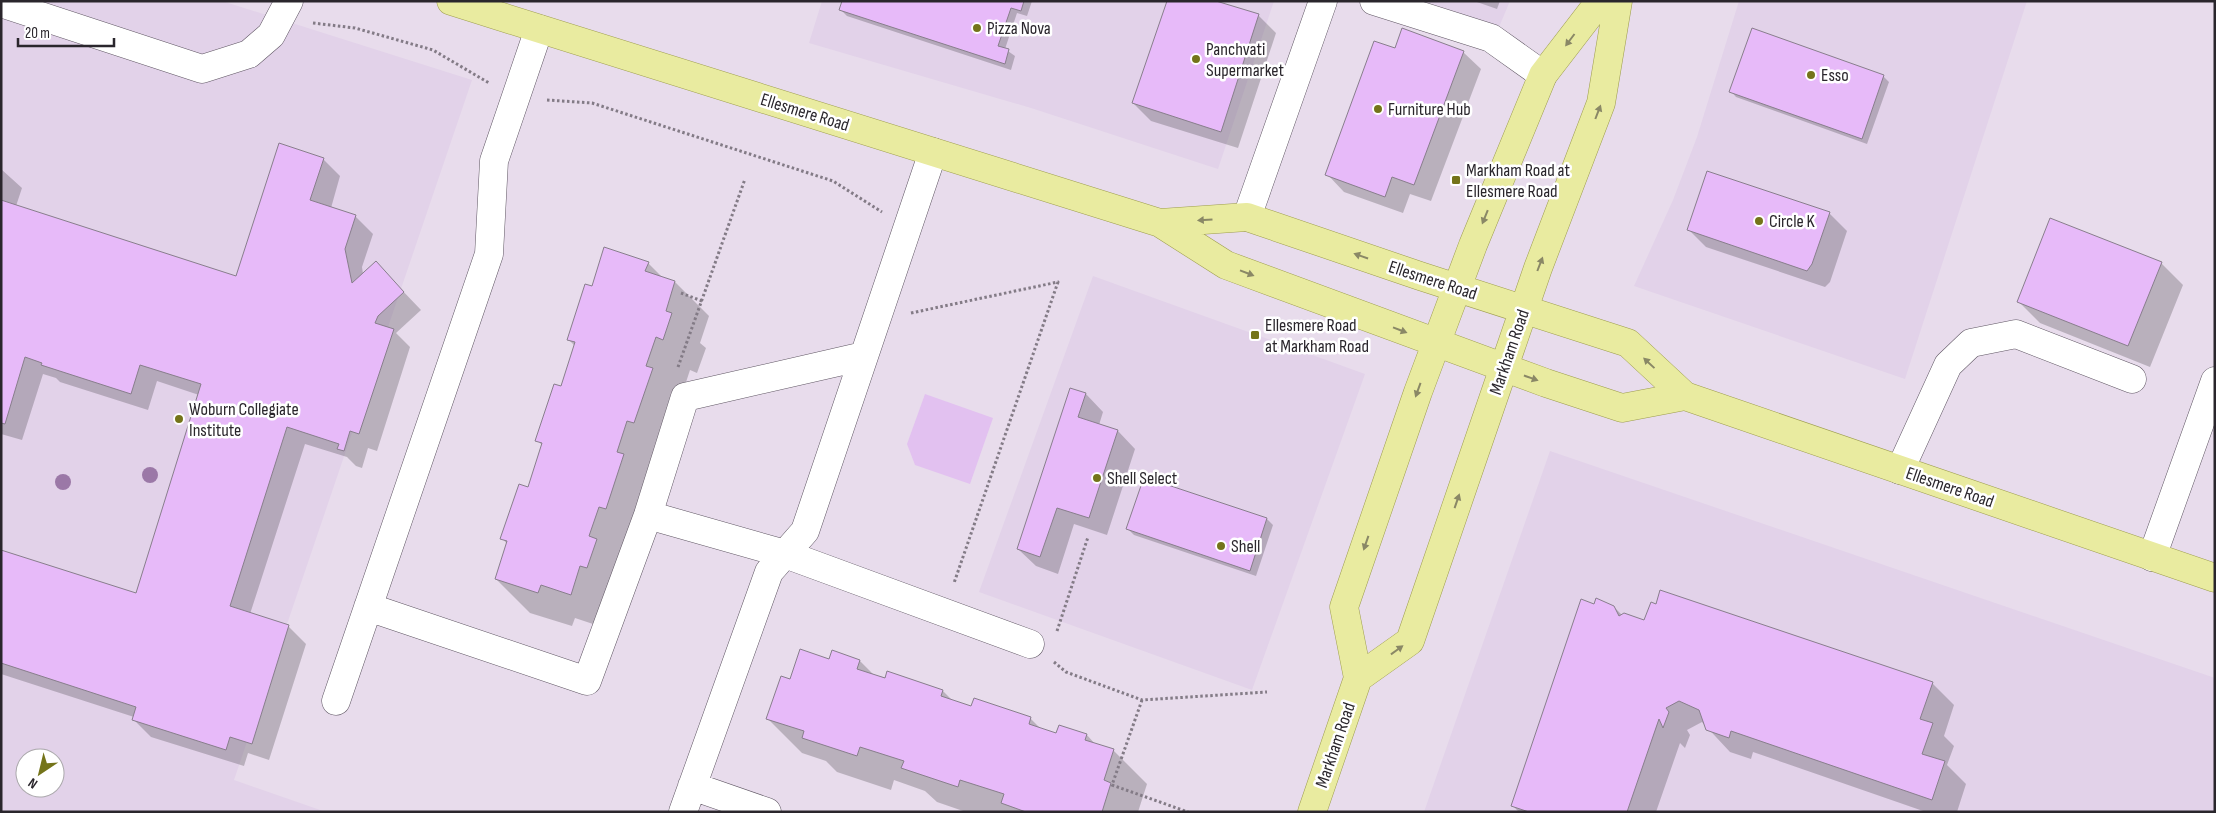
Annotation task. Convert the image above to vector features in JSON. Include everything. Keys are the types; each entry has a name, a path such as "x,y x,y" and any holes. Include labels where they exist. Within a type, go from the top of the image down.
{"main road":[{"name":"Ellesmere Road","path":"450,1 1160,222 1226,265 1436,344 1622,408 1685,396"},
{"name":"Markham Road","path":"1312,812 1358,678 1344,607 1436,344 1544,75 1600,1"},
{"name":"Markham Road","path":"1358,678 1410,641 1503,368 1601,103 1618,1"},
{"name":"Ellesmere Road","path":"1160,222 1247,217 1628,343 1685,396 2215,578"}],"lane":[{"path":"1247,217 1323,1"},
{"path":"1374,1 1491,38 1544,75"},
{"path":"1,4 202,69 249,54 271,35 284,10"},
{"path":"336,701 489,254 494,161 539,29"},
{"path":"683,812 769,572 805,530 933,152"},
{"path":"1900,470 1948,365 1971,343 2016,334 2132,379"},
{"path":"368,606 587,681 648,516 685,397 864,356"},
{"path":"2152,557 2215,380"},
{"path":"648,516 785,554 944,612 1039,651"},
{"path":"692,786 767,812"}],"path":[{"path":"284,10 433,50 515,97 592,103 833,181 907,228"},
{"path":"685,397 674,377 745,179"},
{"path":"876,320 1058,282 944,612"},
{"path":"681,292 702,301"},
{"path":"1088,537 1039,651 1066,672 1142,700 1267,692"},
{"path":"1142,700 1112,785 1188,812"}],"shaded area":[{"name":"Woburn Collegiate Institute","path":"1,1 222,1 472,80 234,780 326,812 1,812"},
{"path":"822,1 1274,1 1218,169 1031,108 809,43"},
{"path":"1424,1 1510,1 1499,27"},
{"path":"1739,1 2027,1 1905,379 1634,286 1673,200 1697,137"},
{"path":"1093,276 1365,374 1252,690 979,592"},
{"path":"925,394 993,418 970,484 915,465 907,444"},
{"path":"1550,451 2215,678 2215,812 1424,812"}],"building":[{"path":"842,1 1024,1 1021,11 1011,8 998,46 1009,49 1005,64 839,10"},
{"name":"Panchvati Supermarket","path":"1167,1 1216,1 1259,14 1221,132 1132,103"},
{"path":"1402,28 1464,51 1414,185 1392,177 1385,197 1325,175 1374,41 1395,48"},
{"path":"1752,28 1884,75 1862,139 1729,92"},
{"path":"279,143 324,158 310,200 356,215 345,249 352,283 376,261 404,292 378,316 375,323 394,329 359,434 350,431 344,451 337,449 339,444 287,427 230,606 289,625 252,744 230,737 226,750 132,720 136,707 1,663 1,550 136,593 201,384 140,365 131,394 41,365 42,363 25,357 5,424 1,423 1,200 236,276"},
{"name":"Circle K","path":"1707,171 1830,212 1812,264 1807,271 1687,230"},
{"path":"2050,218 2162,262 2128,346 2017,302"},
{"path":"604,247 649,262 645,271 675,281 666,311 672,313 663,340 656,337 646,366 653,368 634,423 627,421 617,452 624,454 606,509 599,507 589,536 597,539 587,568 580,566 571,595 541,585 538,593 495,579 507,541 500,539 519,484 528,487 542,443 535,441 554,384 561,386 575,342 567,340 585,284 592,286"},
{"path":"1070,388 1086,393 1078,417 1118,430 1089,518 1057,508 1040,557 1017,549"},
{"path":"1144,477 1267,518 1250,571 1126,529"},
{"path":"1660,590 1933,682 1920,719 1933,723 1922,754 1945,761 1932,800 1731,731 1729,738 1706,730 1699,710 1679,701 1666,708 1669,712 1663,728 1659,719 1627,812 1529,812 1511,806 1581,599 1594,604 1596,598 1614,606 1619,616 1624,613 1644,620 1651,602 1656,604"},
{"path":"800,649 829,659 832,650 860,660 857,669 885,678 887,671 943,690 941,696 971,706 974,698 1031,717 1029,724 1056,733 1059,725 1087,734 1085,740 1114,749 1104,780 1111,783 1102,812 1026,812 1001,803 1004,794 960,780 958,787 901,768 904,761 860,747 857,756 802,738 804,731 766,719 781,676 790,679"}],"place":[{"name":"Pizza Nova","path":"977,28"},
{"name":"Panchvati Supermarket","path":"1196,59"},
{"name":"Esso","path":"1811,75"},
{"name":"Furniture Hub","path":"1378,109"},
{"name":"Markham Road at Ellesmere Road","path":"1456,180"},
{"name":"Circle K","path":"1759,221"},
{"name":"Ellesmere Road at Markham Road","path":"1255,335"},
{"name":"Woburn Collegiate Institute","path":"179,419"},
{"name":"Shell Select","path":"1097,478"},
{"name":"Shell","path":"1221,546"}]}
